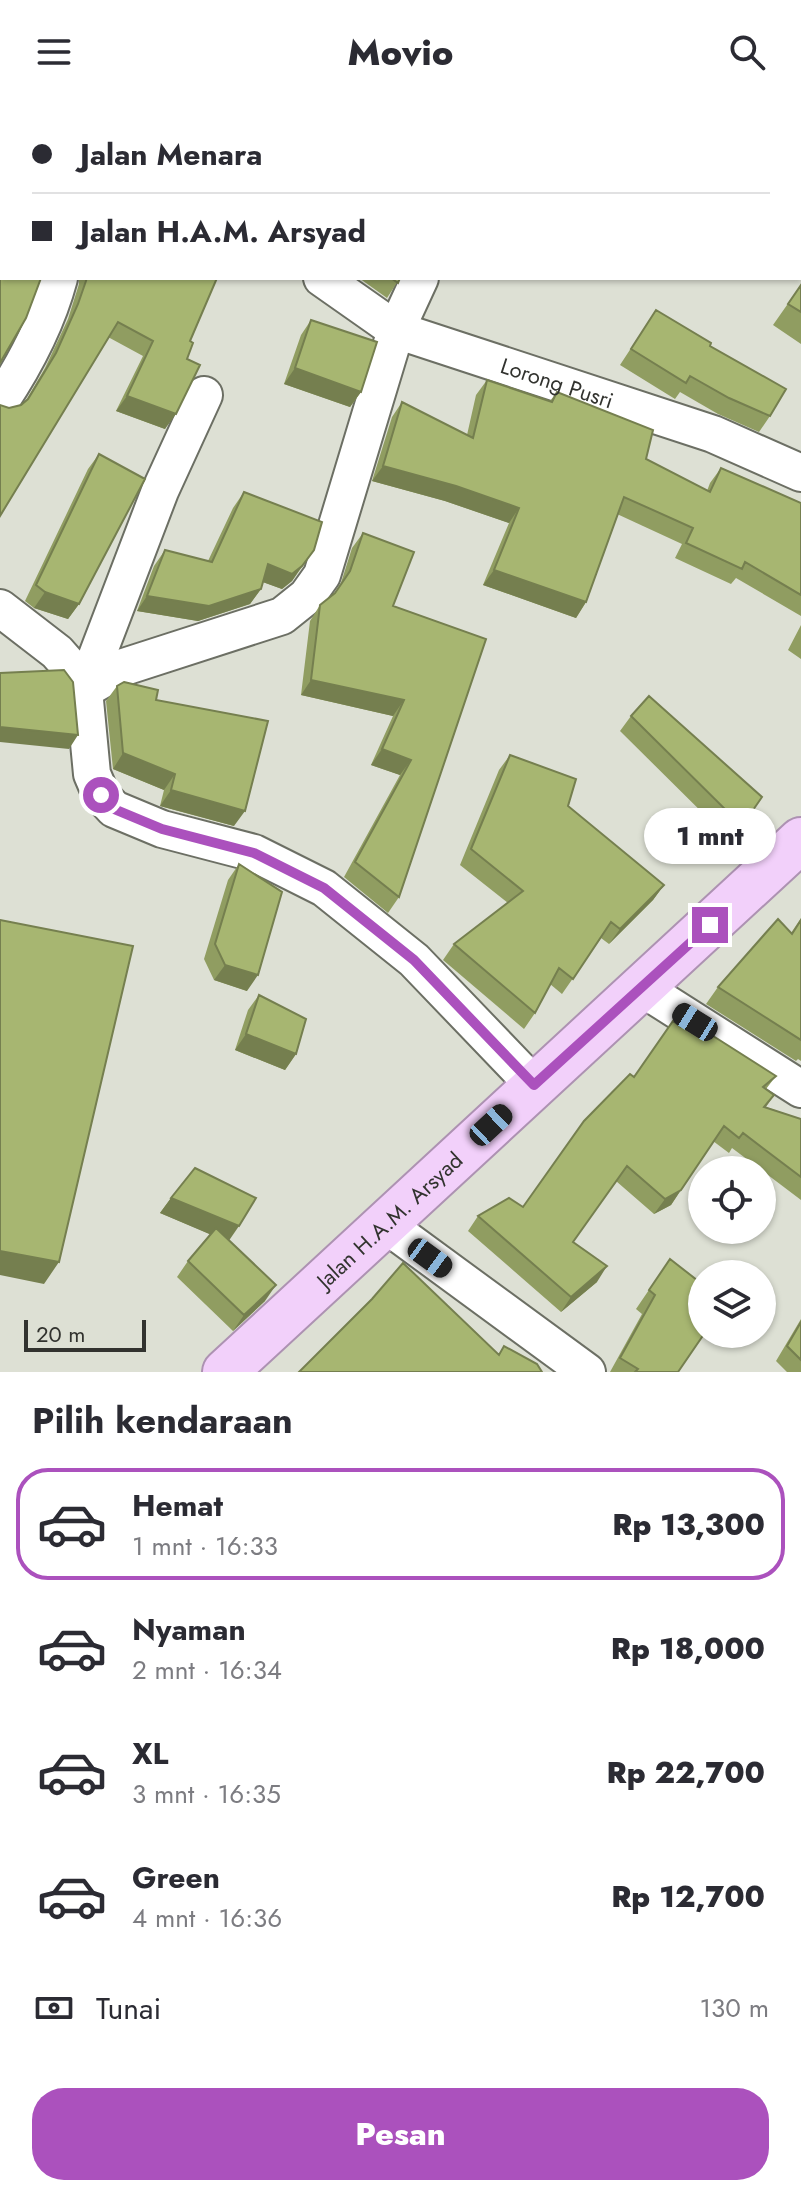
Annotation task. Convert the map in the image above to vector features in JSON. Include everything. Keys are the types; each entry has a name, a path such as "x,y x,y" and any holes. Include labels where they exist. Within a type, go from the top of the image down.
{"highway":[{"name":"Jalan H.A.M. Arsyad","path":"225,1372 801,840"}],"street":[{"path":"0,402 50,312 58,280"},
{"name":"Lorong Pusri","path":"325,280 396,330 713,434 801,473"},
{"path":"84,690 124,667 282,616 307,596 322,575 396,330 419,280"},
{"path":"84,690 160,491 204,395"},
{"path":"0,608 57,652 84,690 92,774 101,795 114,809 162,829 254,853 324,888 414,960 534,1085"},
{"path":"642,988 801,1089"},
{"path":"385,1224 587,1372"}],"building":[{"path":"0,280 40,280 26,318 0,363"},
{"path":"86,280 216,280 190,341 193,343 187,359 200,365 176,414 127,396 153,341 118,322 0,516 0,405 9,408 21,405 28,399 56,353"},
{"path":"801,285 801,312 788,304"},
{"path":"656,310 711,343 710,346 786,389 770,416 690,376 686,383 631,349"},
{"path":"311,320 377,342 361,392 295,368"},
{"path":"487,380 552,402 557,392 653,430 646,459 710,492 721,468 801,503 801,595 745,562 742,569 686,543 693,528 624,497 586,602 494,570 519,508 456,486 383,466 402,402 473,438"},
{"path":"99,454 145,479 79,604 45,592 36,585"},
{"path":"244,492 322,522 314,550 302,566 292,574 268,564 261,589 209,606 147,596 165,550 212,562"},
{"path":"363,533 414,552 393,606 486,639 399,897 355,862 411,760 382,749 404,700 311,680 320,605 335,593 350,571"},
{"path":"64,670 73,682 78,735 0,727 0,673"},
{"path":"124,682 158,690 156,700 268,721 245,811 171,790 175,774 123,753 117,686"},
{"path":"649,696 762,797 742,826 631,716"},
{"path":"510,755 576,779 568,806 664,885 620,929 611,922 573,979 559,968 535,1013 454,944 523,891 471,849"},
{"path":"239,864 282,892 258,975 225,965 215,944"},
{"path":"778,919 792,934 801,920 801,1040 718,987"},
{"path":"0,920 133,946 59,1262 0,1251"},
{"path":"259,995 306,1019 296,1054 246,1034"},
{"path":"688,1020 776,1076 763,1087 774,1095 764,1107 801,1119 801,1177 743,1133 739,1138 724,1126 704,1156 688,1156 688,1180 681,1190 665,1199 627,1166 573,1242 607,1266 571,1297 478,1216 509,1198 523,1207 584,1121 630,1074 634,1077 673,1021 681,1027"},
{"path":"195,1168 256,1198 239,1226 171,1198"},
{"path":"216,1228 276,1285 244,1315 188,1261"},
{"path":"670,1259 688,1273 688,1348 694,1348 678,1372 635,1372 638,1369 620,1358 655,1295 649,1290"},
{"path":"403,1263 499,1355 504,1346 537,1364 542,1372 299,1372 372,1299"},
{"path":"801,1322 801,1360 787,1346"}],"route":[{"path":"101,795 114,809 162,829 254,853 324,888 414,960 534,1085 710,925"}]}
